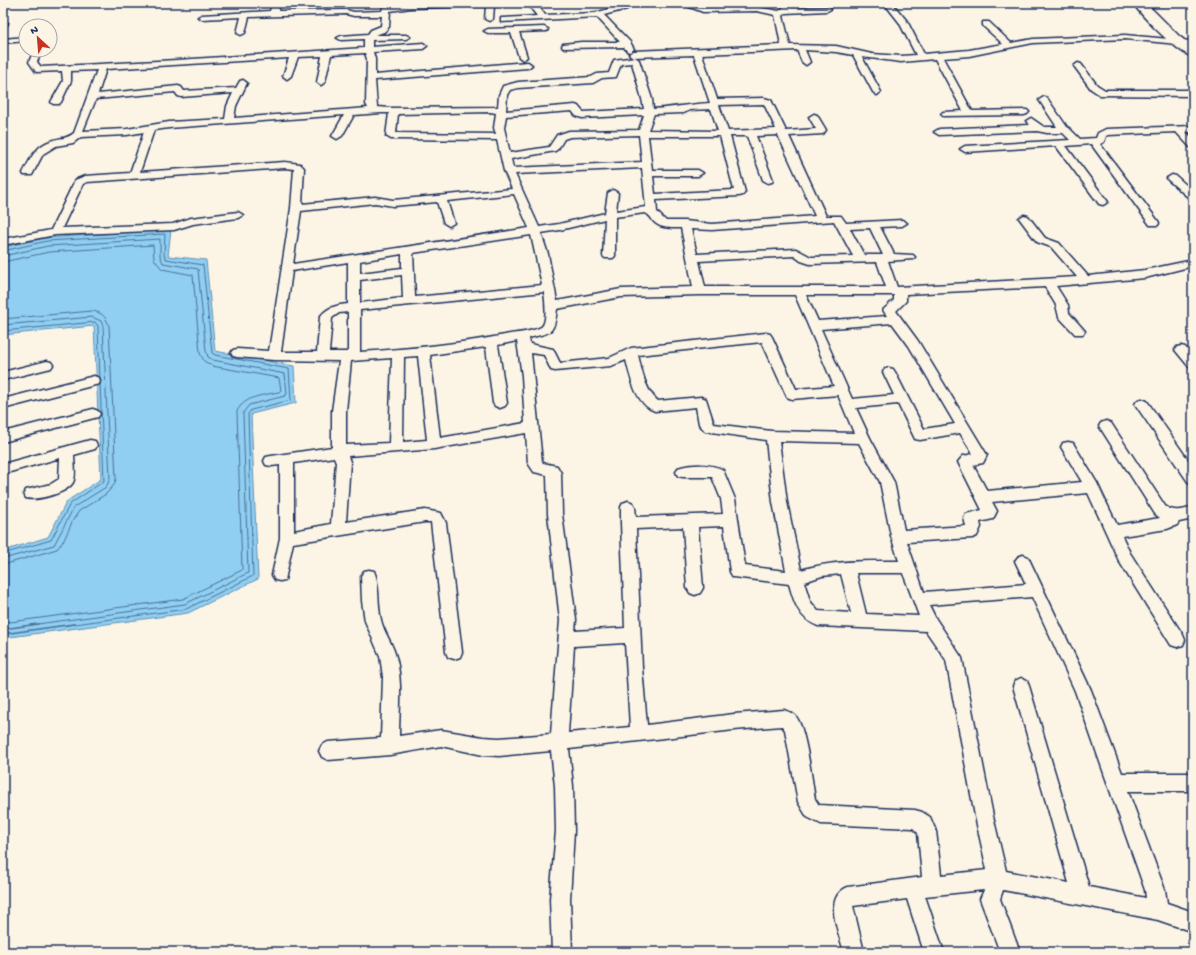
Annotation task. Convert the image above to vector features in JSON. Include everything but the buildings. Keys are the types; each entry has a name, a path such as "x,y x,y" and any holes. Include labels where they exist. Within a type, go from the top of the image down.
{"highway":[{"path":"1145,3 1185,44"}],"street":[{"path":"276,3 274,12 276,13"},
{"path":"340,3 340,5 353,5 357,9 387,11"},
{"path":"202,17 276,13 346,12 354,14 387,11 411,5 508,3"},
{"path":"488,32 517,30 545,32 542,18 533,5 529,3"},
{"path":"504,20 596,15 622,8 624,7 622,3"},
{"path":"683,3 702,10 757,9 782,13 827,9"},
{"path":"786,47 779,16 792,3"},
{"path":"888,3 903,21 922,58"},
{"path":"1145,3 1190,3"},
{"path":"489,19 490,4"},
{"path":"381,110 374,108 371,104 372,78 369,37 374,32 385,27 387,11"},
{"path":"241,34 246,15"},
{"path":"596,15 601,16 627,44 634,57 647,100 648,111 643,131 652,212"},
{"path":"518,19 517,30 522,57"},
{"path":"986,24 1009,45"},
{"path":"341,38 406,37"},
{"path":"523,341 545,330 549,325 552,306 542,254 535,230 509,171 499,128 503,95 506,88 518,85 593,80 600,76 613,75 617,62 634,57 697,52 786,47 836,49 891,59 922,58 969,53 1033,42 1124,37 1148,38 1185,44"},
{"path":"3,40 18,39"},
{"path":"566,46 594,44 609,46 627,44"},
{"path":"800,48 806,62"},
{"path":"35,58 33,62 39,70 327,52 369,52 422,49"},
{"path":"321,82 327,52"},
{"path":"651,197 740,192 724,133 697,52"},
{"path":"855,52 877,92"},
{"path":"287,76 294,55"},
{"path":"938,56 969,113"},
{"path":"372,78 528,65"},
{"path":"79,134 78,132 102,66"},
{"path":"1078,66 1094,87 1103,93 1193,93"},
{"path":"56,102 66,81 68,68"},
{"path":"92,97 178,89 181,94 241,87 233,103 230,121"},
{"path":"1044,100 1063,130"},
{"path":"28,173 39,152 52,144 70,142 79,134 127,132 150,128 230,121 381,110 470,109 501,112 575,108 579,114 582,115 683,110 689,107 715,104 764,101 768,102 822,219"},
{"path":"946,114 1022,109 1036,128"},
{"path":"394,111 391,136 501,137"},
{"path":"337,136 350,113"},
{"path":"506,157 552,149 555,147 560,137 564,135 643,131 751,134 820,132 821,130 814,117"},
{"path":"134,176 150,128"},
{"path":"939,132 1036,128 1040,130 1068,131 1077,142"},
{"path":"1178,129 1193,144"},
{"path":"965,149 1094,142 1101,140 1101,135 1106,132 1193,129"},
{"path":"751,134 768,180"},
{"path":"1094,142 1154,223"},
{"path":"1059,143 1103,202"},
{"path":"55,232 79,182 85,179 285,165 296,166 299,168 296,208 274,356"},
{"path":"509,171 647,169 698,172"},
{"path":"1172,178 1193,196"},
{"path":"296,208 375,200 393,203 518,190"},
{"path":"609,256 610,216 613,193"},
{"path":"441,198 449,223"},
{"path":"288,268 560,227 596,217 645,210 652,212 661,223 712,227 837,218 843,226 860,259"},
{"path":"3,242 55,232 174,227 191,221 238,215"},
{"path":"1024,218 1041,240 1053,243 1086,280"},
{"path":"843,226 902,223"},
{"path":"685,224 700,291"},
{"path":"872,224 886,258 900,301 889,310 894,319 910,337 964,427 980,458 965,462 990,513 971,518 974,527 972,532 898,536"},
{"path":"407,249 409,302"},
{"path":"693,258 796,252 808,261 909,258"},
{"path":"338,529 343,462 339,451 338,411 349,356 354,307 354,257"},
{"path":"552,306 612,294 700,291 897,291 1048,284 1145,274 1193,263"},
{"path":"354,277 408,272"},
{"path":"1048,284 1062,305 1063,314 1079,331"},
{"path":"323,356 326,317 328,313 334,311 354,307 548,288"},
{"path":"799,291 862,438 887,482 898,536 919,599 930,624 954,658 981,802 998,879 990,899 1010,952"},
{"path":"814,325 894,319"},
{"path":"545,330 549,352 555,367 610,362 631,352 766,338 792,394 901,399"},
{"path":"237,353 274,356 349,356 424,352 491,342 523,341 549,352"},
{"path":"523,341 529,377 536,465 538,468 552,470 554,473 555,514 568,620 559,742 564,786 565,831 560,899 562,952"},
{"path":"491,342 500,403"},
{"path":"1181,350 1193,364"},
{"path":"424,352 434,444"},
{"path":"631,352 645,396 650,403 655,406 701,402 706,424 710,428 772,436 862,438"},
{"path":"396,448 398,353"},
{"path":"3,376 47,365"},
{"path":"889,372 920,435 964,427"},
{"path":"3,404 94,381"},
{"path":"1142,404 1193,478"},
{"path":"3,437 93,414"},
{"path":"1106,426 1160,510 1164,514 1174,518"},
{"path":"271,461 339,451 434,444 532,427"},
{"path":"772,436 780,502 794,578 806,611 811,616 818,619 930,624"},
{"path":"3,469 90,445"},
{"path":"1068,447 1092,487 1124,557 1177,640"},
{"path":"31,494 61,486 65,483 67,480 67,451"},
{"path":"280,575 287,538 287,459"},
{"path":"683,472 716,472 728,499 738,572 794,578 822,570 847,567 908,567"},
{"path":"983,497 1092,487"},
{"path":"1113,532 1167,523 1172,521 1174,518 1193,514"},
{"path":"639,734 632,635 628,515 690,521 731,520"},
{"path":"287,538 425,516 436,516 439,523 454,652"},
{"path":"690,521 695,588"},
{"path":"1023,561 1084,690 1155,890 1158,910"},
{"path":"847,567 860,620"},
{"path":"369,576 370,601 373,621 388,656 391,677 390,746"},
{"path":"919,599 1036,590"},
{"path":"566,639 632,635"},
{"path":"1021,686 1082,895"},
{"path":"328,751 390,746 441,738 483,746 499,747 639,734 734,722 784,718 788,720 794,730 807,802 813,811 821,816 915,818 920,820 927,831 933,885"},
{"path":"1116,782 1193,782"},
{"path":"854,952 843,909 844,900 848,897 933,885 998,879 1158,910 1193,922"},
{"path":"913,888 934,952"}],"water":[{"path":"171,229 168,256 206,260 215,351 294,366 296,403 251,414 258,579 188,613 3,638 3,551 48,537 67,501 101,479 94,326 3,335 3,247 46,238"}]}
